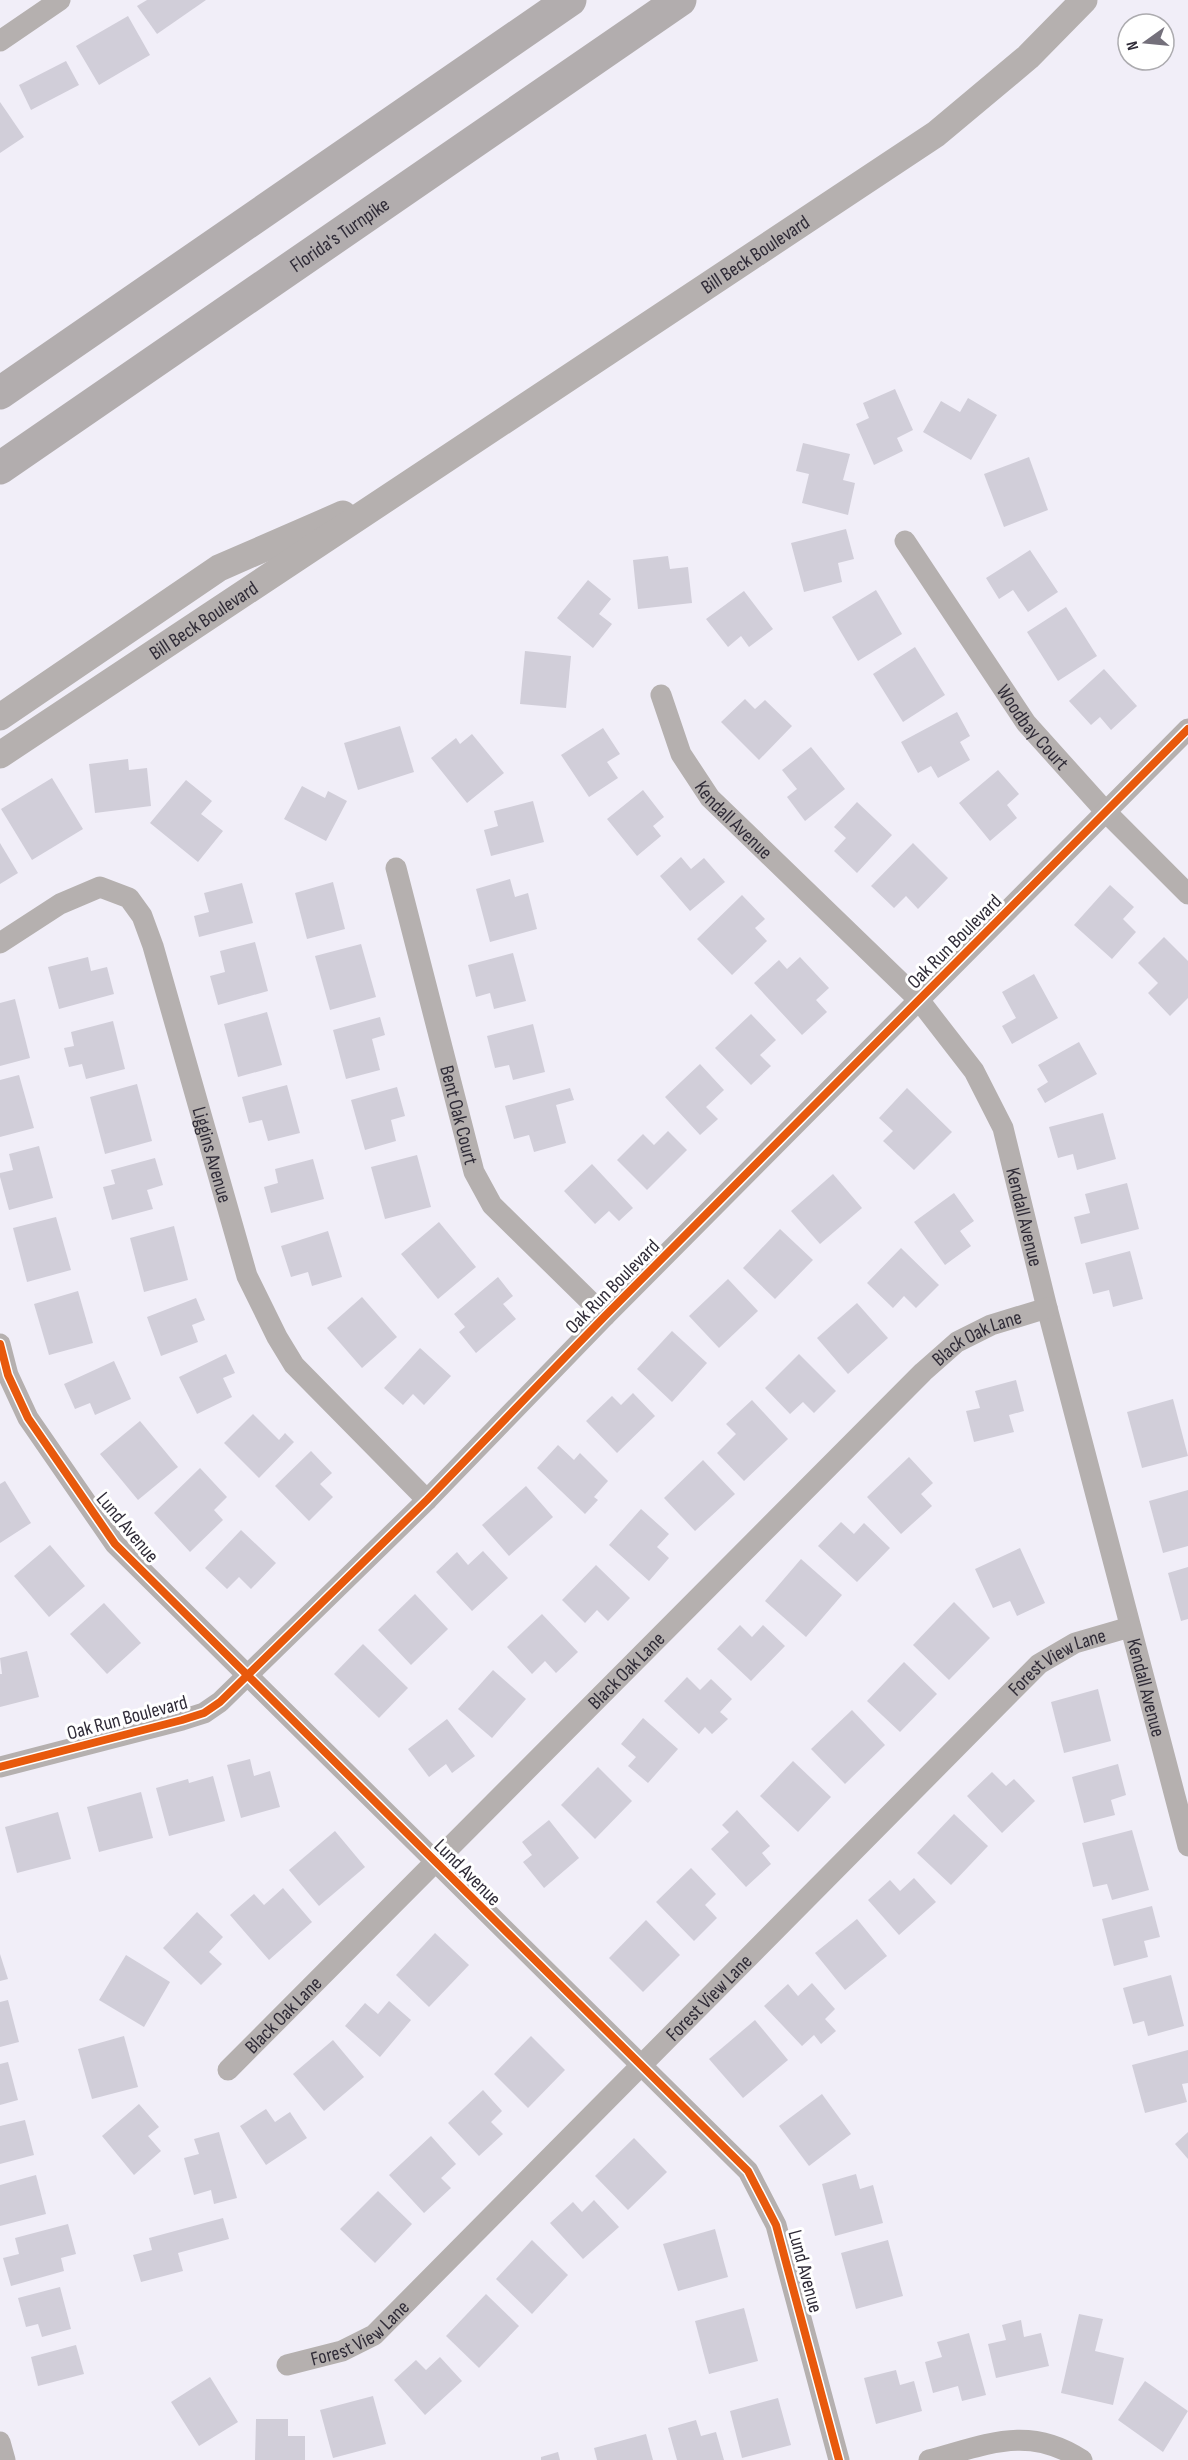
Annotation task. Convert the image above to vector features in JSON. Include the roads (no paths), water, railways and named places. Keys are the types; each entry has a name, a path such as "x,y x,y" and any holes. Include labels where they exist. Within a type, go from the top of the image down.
{"highway":[{"path":"0,393 570,0"},
{"name":"Florida's Turnpike","path":"0,468 680,0"}],"street":[{"path":"0,41 60,0"},
{"name":"Bill Beck Boulevard","path":"0,755 936,134 1028,57 1084,0"},
{"name":"Bill Beck Boulevard","path":"0,717 219,568 407,487"},
{"name":"Woodbay Court","path":"905,541 1026,723 1106,812 1188,894"},
{"name":"Kendall Avenue","path":"661,694 681,754 710,798 920,1000 974,1071 1003,1128 1047,1308 1188,1846"},
{"name":"Oak Run Boulevard","path":"0,1767 204,1713 220,1702 428,1500 605,1316 1188,729"},
{"name":"Bent Oak Court","path":"396,868 474,1172 492,1205 605,1316"},
{"name":"Liggins Avenue","path":"0,943 60,904 100,887 129,898 142,916 153,946 252,1287 294,1365 428,1500"},
{"name":"Black Oak Lane","path":"228,2070 436,1864 923,1372 957,1342 991,1325 1047,1308"},
{"name":"Lund Avenue","path":"0,1344 8,1375 28,1418 115,1544 748,2171 776,2225 839,2460"},
{"name":"Forest View Lane","path":"287,2365 342,2351 374,2335 1039,1664 1075,1643 1130,1627"},
{"path":"929,2460 1001,2440 1029,2438 1064,2448 1082,2460"},
{"path":"0,2442 5,2460"}]}
